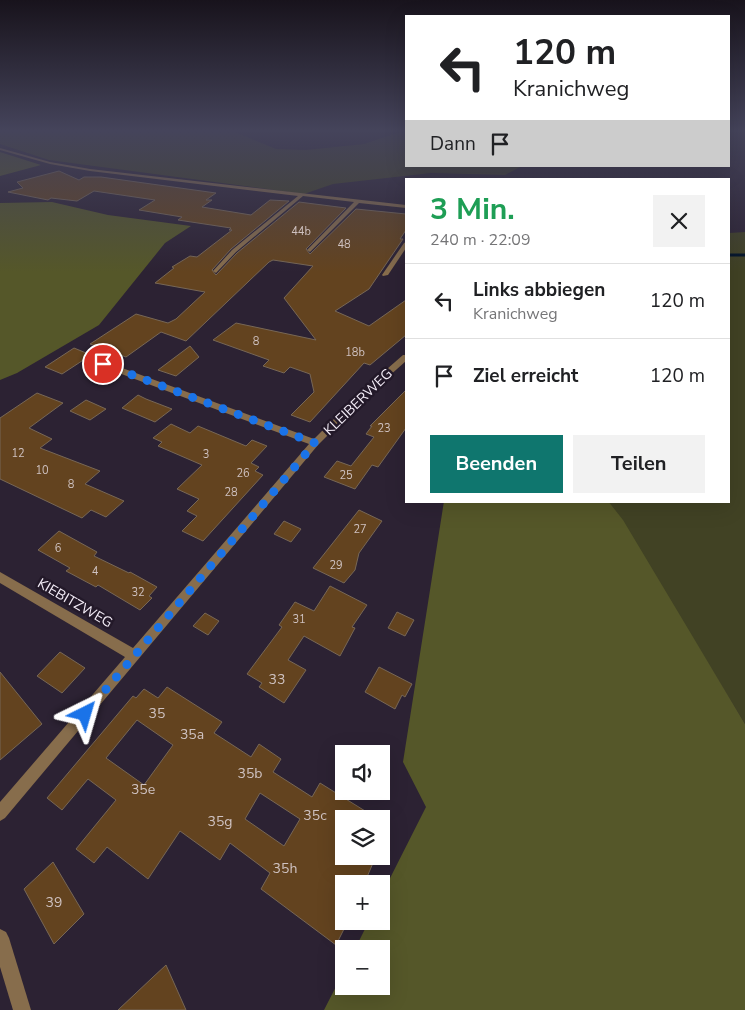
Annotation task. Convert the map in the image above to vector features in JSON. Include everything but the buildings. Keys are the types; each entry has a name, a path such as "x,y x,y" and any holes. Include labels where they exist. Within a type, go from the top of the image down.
{"street":[{"path":"150,177 405,206"},
{"path":"216,272 234,251 302,195"},
{"path":"310,250 358,201"},
{"path":"385,275 405,245"},
{"name":"KLEIBERWEG","path":"0,812 315,443 366,392 405,358"},
{"path":"103,364 315,443"},
{"name":"KIEBITZWEG","path":"0,577 134,655"},
{"path":"0,938 22,1010"}],"green space":[{"path":"177,177 394,177 333,184 304,194"},
{"path":"52,202 108,215 191,226 165,243 99,325 17,373 0,380 0,203"},
{"path":"745,232 745,724 699,648 605,503 730,503 730,233"},
{"path":"444,503 610,503 623,520 745,724 745,1010 324,1010 335,989 335,995 390,995 390,940 360,940 364,930 390,930 390,878 426,807 403,762"}],"waterway":[{"path":"730,255 745,255"}],"route":[{"path":"85,714 315,443 103,364"}]}
